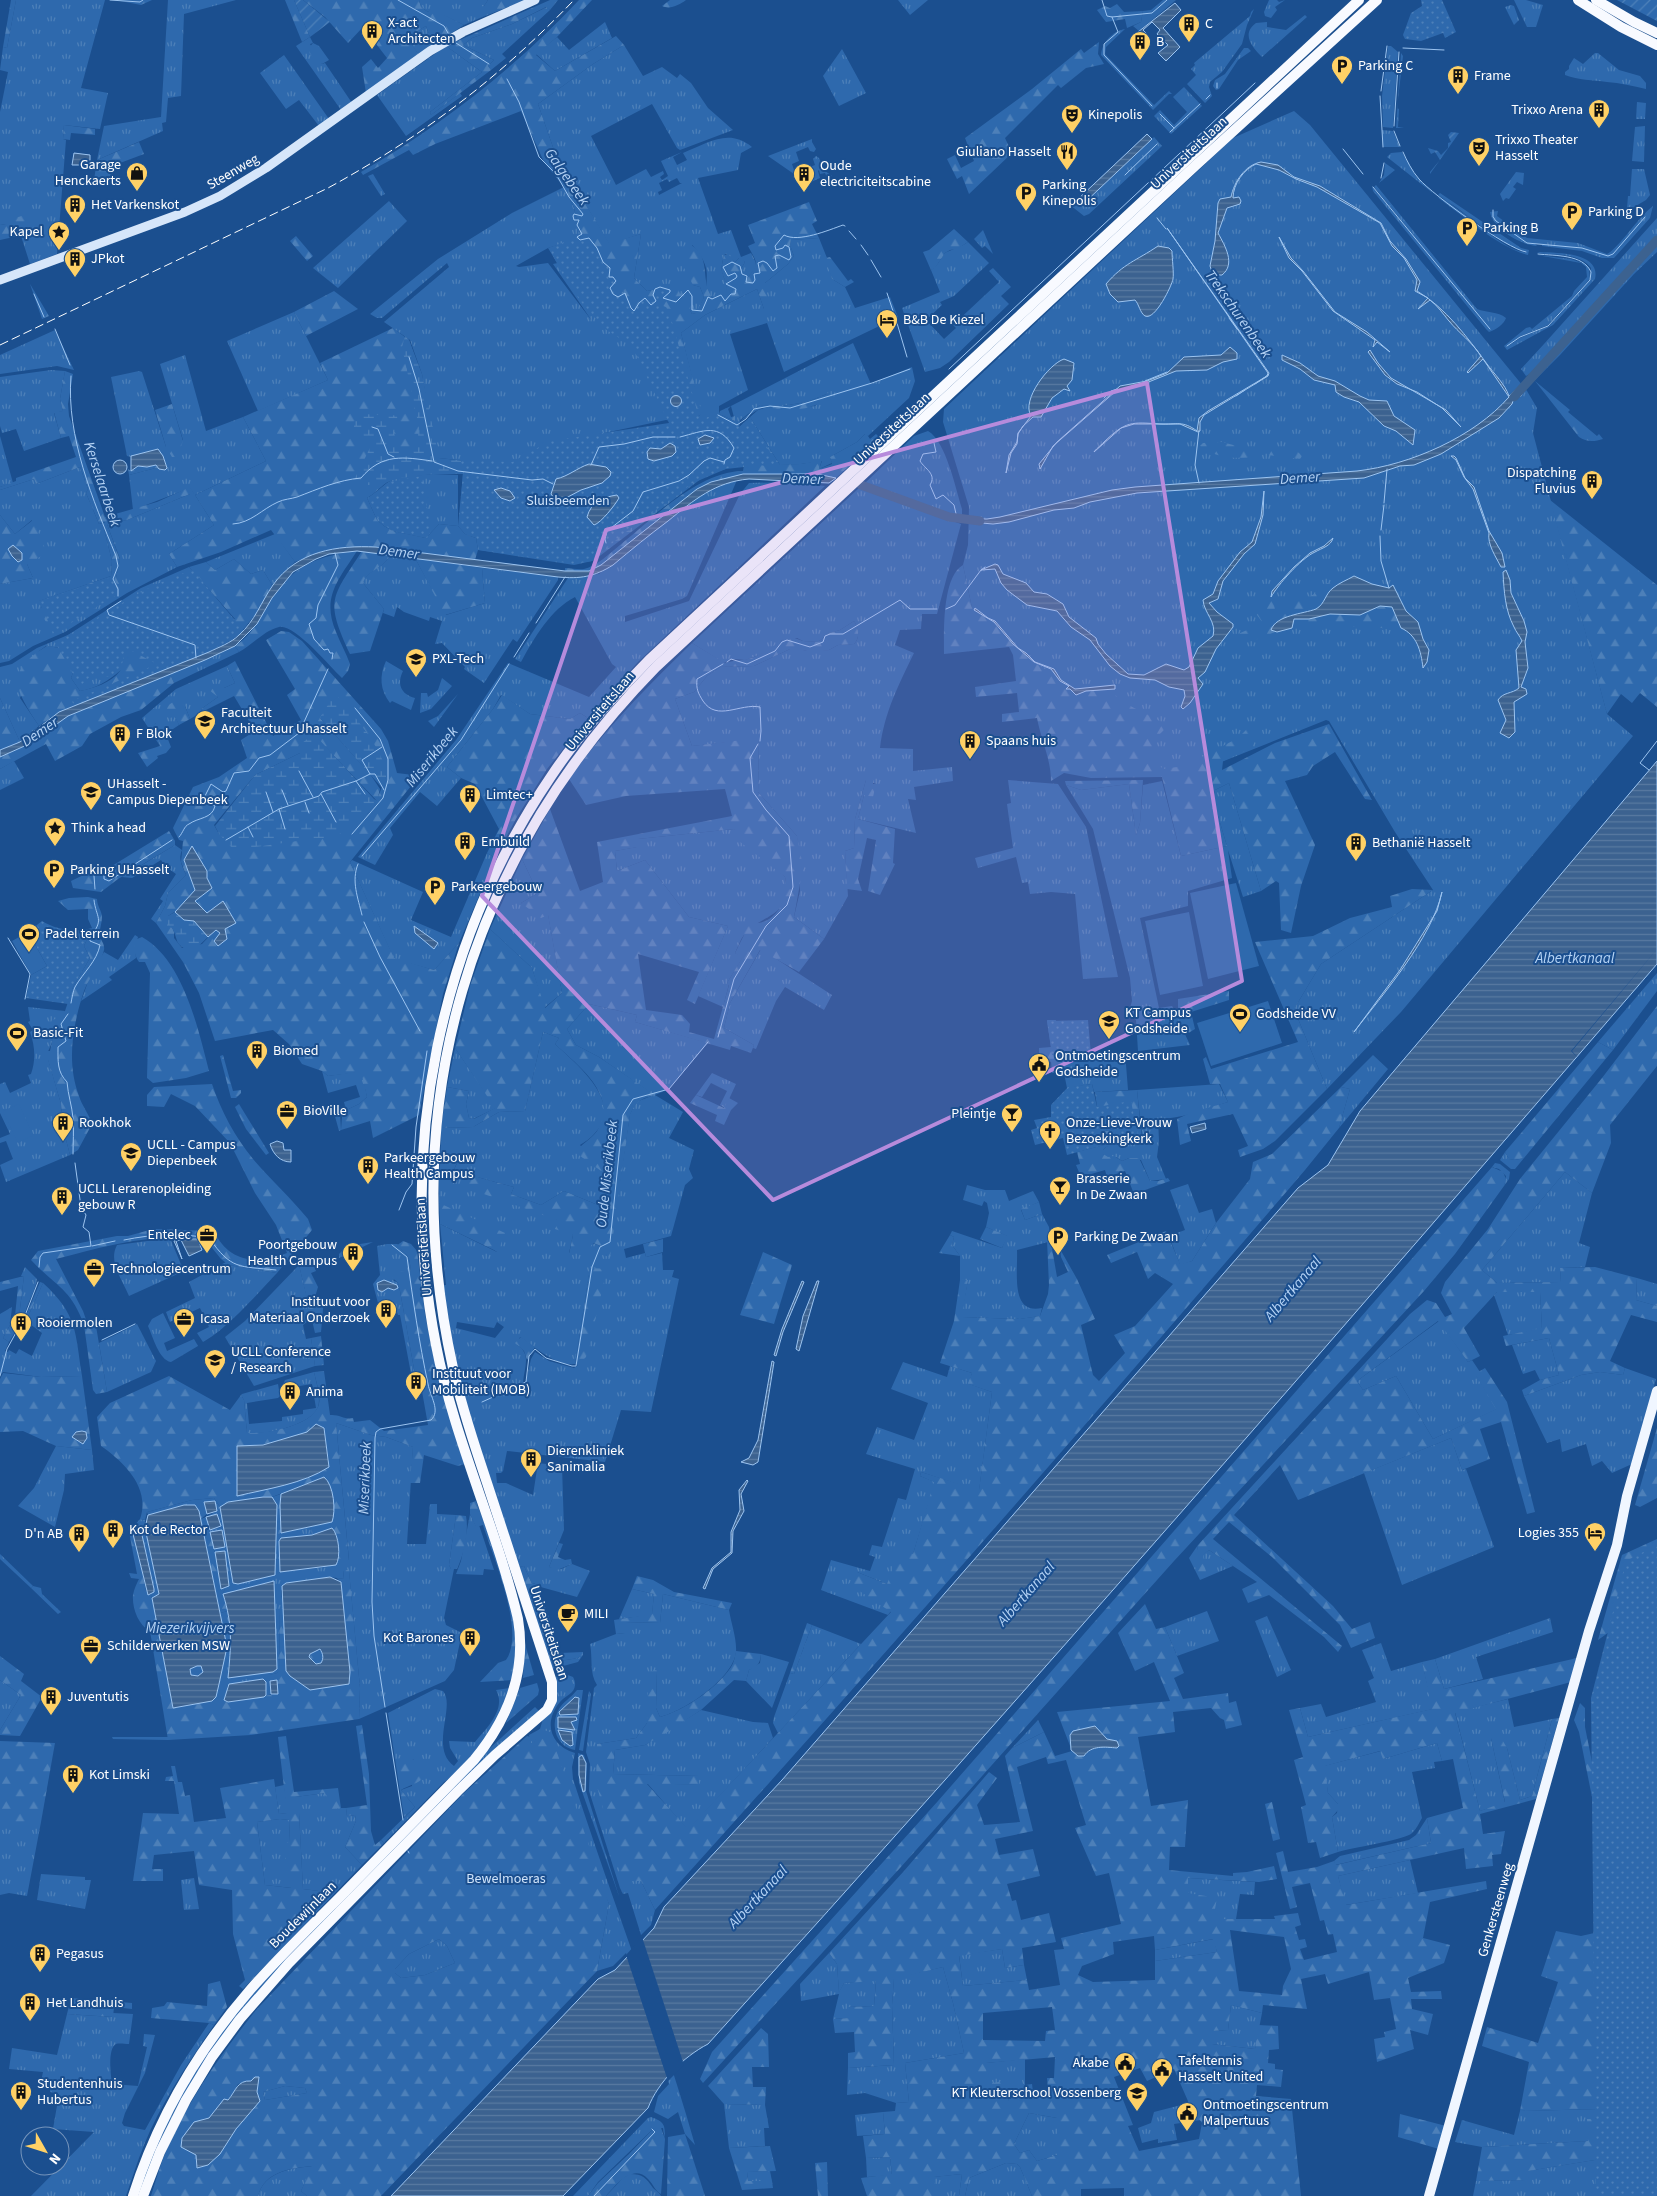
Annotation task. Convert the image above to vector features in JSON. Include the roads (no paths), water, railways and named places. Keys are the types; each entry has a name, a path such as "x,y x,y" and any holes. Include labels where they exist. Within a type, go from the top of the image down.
{"highway":[{"name":"Universiteitslaan","path":"518,1672 520,1643 518,1619 443,1379 429,1306 423,1254 422,1187 425,1120 435,1054 451,988 484,897 518,830 552,775 577,741 621,688 778,539 1359,0"},
{"name":"Universiteitslaan","path":"547,1710 552,1700 552,1682 512,1565 462,1404 443,1320 434,1227 438,1107 444,1068 468,970 483,929 516,854 560,782 584,748 628,695 656,667 1201,160 1377,0"},
{"path":"1578,0 1620,27 1657,44"},
{"path":"1596,0 1657,33"},
{"name":"Boudewijnlaan","path":"133,2196 150,2149 175,2098 199,2057 224,2023 275,1963 474,1760 499,1726 512,1696 518,1672"},
{"name":"Boudewijnlaan","path":"143,2196 160,2152 186,2100 216,2051 246,2012 289,1963 458,1791 547,1710"}],"main road":[{"name":"Steenweg","path":"0,280 185,212 220,196 266,168 397,74 454,36 535,0"},
{"name":"Genkersteenweg","path":"1429,2196 1589,1631 1614,1554 1627,1496 1657,1391"}],"water":[{"path":"1175,3 1181,10 1163,28 1180,47 1166,61 1158,53 1168,45 1157,34 1160,30 1152,22 1143,30 1146,33 1144,38 1138,32"},
{"path":"1147,134 1152,139 1081,206 1076,201"},
{"path":"74,153 90,155 90,165 72,165"},
{"path":"1261,162 1278,165 1294,177 1320,186 1381,223 1390,241 1406,259 1419,280 1417,291 1426,297 1415,291 1417,280 1404,258 1392,246 1380,223 1317,187 1296,179 1279,170 1256,164 1243,173 1237,182 1241,175 1245,170 1255,164"},
{"path":"1237,182 1233,198 1239,197 1240,204 1227,208 1218,233 1228,255 1228,266 1222,275 1213,275 1210,266 1215,241 1218,203 1220,199 1231,197"},
{"path":"1167,228 1269,373 1268,376 1204,415 1200,422 1200,431 1198,432 1180,424 1187,425 1197,431 1199,418 1267,376 1268,373"},
{"path":"1279,237 1291,258 1303,271 1335,312 1367,332 1390,352 1377,342 1373,347 1375,340 1333,311 1302,271 1289,258"},
{"path":"1158,246 1169,248 1172,251 1173,279 1158,308 1149,316 1145,316 1135,300 1118,302 1110,294 1106,284 1125,267"},
{"path":"1428,298 1447,314 1470,342 1438,307 1430,300 1418,309"},
{"path":"1230,347 1237,353 1237,359 1223,362 1207,370 1176,371 1146,383 1116,391 1056,444 1120,386 1147,381 1167,373 1184,357 1221,355"},
{"path":"1370,350 1391,378 1411,390 1397,384 1385,375 1368,352"},
{"path":"1480,354 1502,383 1509,396 1519,386 1523,392 1521,396 1514,398 1512,404 1499,418 1441,454 1414,465 1400,466 1364,478 1137,493 1090,502 1074,508 1054,510 1009,522 993,524 970,522 970,519 1000,517 1112,490 1357,471 1398,463 1440,447 1460,436 1478,425 1509,397 1483,359 1467,372 1481,356"},
{"path":"1282,355 1300,363 1318,376 1335,381 1369,400 1387,401 1394,416 1415,430 1413,445 1396,431 1384,426 1359,402 1336,392 1335,385 1314,380 1300,369 1282,360"},
{"path":"1064,359 1074,363 1072,380 1067,386 1070,391 1064,389 1052,398 1041,417 1033,417 1024,425 1031,416 1029,409 1033,392 1044,375"},
{"path":"1411,390 1417,392 1436,404"},
{"path":"676,395 682,401 676,407 670,401"},
{"path":"1436,404 1446,410 1461,427 1442,408"},
{"path":"1135,423 1160,424 1134,424 1122,428"},
{"path":"1021,429 1018,434 1017,444 1011,453 1006,473 1009,455 1017,442 1018,433"},
{"path":"705,435 714,438 710,443 700,445 698,439"},
{"path":"670,443 675,446 676,452 672,456 654,461 648,459 647,452 650,448 661,449"},
{"path":"158,449 163,456 167,468 165,470 159,469 156,465 138,466 131,471 131,456"},
{"path":"1051,449 1040,469 1039,464"},
{"path":"1451,456 1456,458 1465,478 1474,487 1489,531 1502,553 1505,567 1501,567 1492,550 1489,542 1489,533 1473,489 1464,477 1456,460"},
{"path":"117,460 123,460 127,467 123,474 117,474 113,470 113,464"},
{"path":"589,464 606,467 611,472 610,476 602,483 581,490 564,499 554,498 551,494 556,479"},
{"name":"Demer","path":"743,474 817,474 836,478 829,483 749,479 715,488 696,499 613,565 593,575 580,577 558,577 357,551 329,554 293,572 272,598 257,624 235,646 68,716 29,744 0,757 0,750 20,742 59,712 225,645 245,630 273,585 283,574 294,564 319,552 347,547 376,547 565,571 589,571 601,565 697,489 711,482"},
{"path":"501,488 510,491 515,498 510,501 501,498 494,490"},
{"path":"1264,491 1263,515 1255,544 1244,554 1223,581 1218,599 1209,603 1217,612 1233,624 1233,627 1216,649 1205,672 1198,678 1203,684 1190,703 1183,709 1181,707 1185,696 1184,690 1169,687 1155,680 1130,678 1120,674 1110,666 1090,640 1071,627 1057,611 1027,605 1007,590 1001,583 995,569 981,570 995,564 998,565 1003,574 1026,583 1034,592 1047,594 1063,604 1069,617 1096,638 1106,654 1128,674 1144,675 1166,664 1184,670 1189,667 1198,648 1213,636 1212,622 1203,600 1213,594 1218,581 1240,552 1252,542 1261,517"},
{"path":"617,495 619,498 611,509 594,525 587,517 591,508 602,499"},
{"path":"1333,538 1328,545 1309,555 1296,566 1271,597 1272,591 1294,567 1310,553 1324,546"},
{"path":"13,545 22,553 22,560 18,562 8,549"},
{"path":"1506,570 1510,580 1511,593 1527,632 1525,642 1528,668 1521,687 1526,689 1527,694 1514,702 1515,732 1509,738 1500,733 1506,720 1498,700 1519,688 1516,650 1522,641 1511,621 1507,607 1503,572"},
{"path":"1354,576 1372,584 1389,588 1393,585 1406,611 1418,622 1423,639 1429,650 1427,662 1423,668 1417,644 1411,635 1401,628 1392,607 1380,606 1360,615 1330,614 1309,619 1294,619 1292,628 1277,632 1271,630 1278,621 1284,618 1316,609 1333,588"},
{"path":"975,608 995,621 1018,648 1035,662 1054,669 1061,680 1075,689 1115,685 1115,689 1086,691 1076,695 1070,689 1066,689 1069,686 1060,681 1051,669 1034,662 1013,644 994,622 974,610"},
{"name":"Albertkanaal","path":"1657,761 1657,964 1304,1372 948,1777 708,2044 689,2056 672,2071 652,2098 648,2108 563,2196 391,2196 598,1979 615,1970 654,1928 664,1907 782,1780 1298,1188 1328,1165 1360,1111"},
{"path":"192,846 207,871 207,878 212,888 195,901 207,913 223,901 236,923 225,929 227,939 218,946 214,941 220,933 216,930 208,937 194,921 184,920 175,912 195,890 184,860"},
{"path":"1433,918 1405,965 1354,1032 1400,970"},
{"path":"414,926 438,943 434,949 415,933"},
{"path":"1205,1123 1206,1129 1192,1133 1190,1127"},
{"path":"277,1141 283,1143 284,1150 291,1150 291,1162 280,1159 273,1151 270,1144"},
{"path":"177,1239 198,1239 202,1250 189,1256 181,1240 176,1241 182,1259 174,1241"},
{"path":"384,1280 397,1285 398,1288 394,1290 388,1288 382,1292 378,1290 377,1283"},
{"path":"802,1281 804,1282 783,1332 776,1356 774,1355 782,1329"},
{"path":"817,1281 819,1281 799,1351 796,1349 803,1316"},
{"path":"772,1361 774,1362 758,1462 753,1465 741,1462 749,1458 758,1440"},
{"path":"316,1424 324,1428 329,1467 296,1482 237,1496 237,1446 263,1445 307,1432"},
{"path":"76,1432 86,1432 87,1438 83,1444 72,1437"},
{"path":"324,1477 332,1492 334,1511 332,1522 281,1533 281,1494"},
{"path":"747,1480 741,1494 744,1511 733,1531 732,1553 713,1569 705,1589 703,1588 712,1568 731,1552 731,1532 740,1510 739,1490"},
{"name":"Miezerikvijvers","path":"272,1497 277,1505 275,1575 238,1584 233,1583 220,1507 228,1502"},
{"path":"215,1501 217,1511 207,1514 204,1502"},
{"name":"Miezerikvijvers","path":"184,1505 195,1505 199,1511 227,1647 216,1697 212,1701 173,1708 152,1598 159,1594 145,1528 148,1515","holes":["201,1666 203,1672 198,1676 191,1675 190,1669"]},
{"path":"217,1514 221,1526 210,1530 206,1517"},
{"path":"140,1526 154,1589 154,1592 148,1595 132,1530 133,1527"},
{"path":"332,1528 338,1546 338,1561 336,1565 280,1572 279,1541 281,1538 312,1535"},
{"path":"222,1530 225,1547 214,1549 210,1532"},
{"name":"Miezerikvijvers","path":"225,1551 229,1586 221,1589 215,1552"},
{"path":"330,1577 341,1582 350,1672 349,1684 310,1690 286,1671 282,1586 286,1583","holes":["320,1649 323,1656 322,1661 316,1664 309,1657 310,1654"]},
{"name":"Miezerikvijvers","path":"274,1581 277,1669 273,1672 228,1678 230,1636 223,1594"},
{"path":"263,1679 266,1682 266,1695 264,1697 228,1702 224,1700 229,1684"},
{"path":"277,1680 278,1694 271,1694 270,1681"},
{"path":"575,1697 579,1698 578,1714 560,1715 559,1712"},
{"path":"558,1717 576,1717 577,1720 571,1722 575,1730 558,1728"},
{"path":"1095,1726 1107,1739 1117,1741 1119,1746 1117,1748 1094,1748 1084,1756 1078,1756 1071,1750 1070,1735 1073,1731"},
{"path":"558,1730 572,1732 573,1745 570,1746 562,1740"},
{"path":"582,1755 586,1763 585,1791 583,1792 579,1775 579,1757"},
{"path":"255,2077 259,2077 257,2092 260,2101 236,2129 220,2154 208,2165 197,2168 196,2155 181,2147 182,2138 194,2122 209,2118 224,2099 228,2100 240,2084 251,2081"}],"waterway":[{"name":"Galgebeek","path":"110,0 140,2 143,0"},
{"name":"Galgebeek","path":"398,0 444,26 448,33"},
{"name":"Trekschurenbeek","path":"1102,0 1107,16 1112,17 1152,13 1167,0"},
{"name":"Trekschurenbeek","path":"1112,17 1118,32 1104,44 1104,55 1152,106"},
{"name":"Galgebeek","path":"456,43 489,64"},
{"path":"1381,91 1387,46"},
{"path":"1403,48 1444,50"},
{"path":"1394,126 1399,52"},
{"name":"Galgebeek","path":"507,79 519,102 539,157 556,174 569,197 583,214 582,216 574,214 573,216 574,220 579,220 577,225 582,234 577,237 580,240 589,238 597,248 603,262 610,268 609,277 613,277 616,281 610,288 613,294 618,297 625,293 634,311 645,298 651,305 656,301 653,295 655,289 660,287 670,290 663,298 676,302 688,290 692,296 692,310 702,311 708,297 712,299 721,295 725,301 731,294 735,294 736,289 726,284 737,276 735,273 728,276 723,267 732,262 740,266 742,274 747,276 746,282 753,283 755,280 754,274 760,273 758,263 763,261 767,263 773,271 777,268 775,256 779,255 789,260 791,257 789,247 785,245 783,248 776,250 775,246 784,235 797,238 805,237 845,226"},
{"path":"1217,83 1217,88"},
{"path":"949,369 1255,83"},
{"path":"1206,99 1210,95"},
{"path":"1380,96 1383,147"},
{"path":"1170,132 1200,104"},
{"name":"Trekschurenbeek","path":"1160,114 1174,128"},
{"path":"1394,131 1400,146"},
{"name":"Trekschurenbeek","path":"1125,175 1157,144"},
{"path":"1343,149 1363,174"},
{"path":"1403,152 1416,176 1439,197 1487,232 1503,242 1526,252"},
{"path":"1381,178 1384,163"},
{"path":"1373,187 1490,329"},
{"path":"1493,210 1493,217 1496,221 1527,243 1582,248 1608,256 1613,254 1645,217"},
{"name":"Trekschurenbeek","path":"1157,218 1166,229"},
{"name":"Galgebeek","path":"849,231 856,239"},
{"name":"Demer","path":"1514,397 1657,240"},
{"name":"Galgebeek","path":"861,245 868,255"},
{"path":"1507,346 1520,337 1548,326 1590,280 1591,272 1582,262 1568,257 1538,254"},
{"name":"Galgebeek","path":"871,260 881,277"},
{"name":"Galgebeek","path":"887,293 895,317"},
{"name":"Kerselaarbeek","path":"34,294 44,317"},
{"name":"Trekschurenbeek","path":"1229,318 1237,329"},
{"name":"Galgebeek","path":"897,323 907,357"},
{"name":"Kerselaarbeek","path":"55,329 70,365"},
{"path":"409,357 419,389 434,462 458,471 532,480 543,479 553,484"},
{"path":"718,415 737,425 746,419 754,409 770,406 790,408 872,383 910,369"},
{"path":"1145,381 1167,372"},
{"name":"Trekschurenbeek","path":"1255,384 1268,375"},
{"name":"Kerselaarbeek","path":"71,376 71,399 77,445 90,491 116,556 118,566 113,579 118,589 118,596"},
{"path":"1104,398 1111,391 1117,389"},
{"name":"Trekschurenbeek","path":"1236,396 1245,390"},
{"path":"372,427 378,429 388,454 394,457"},
{"name":"Trekschurenbeek","path":"1199,430 1195,465 1199,483"},
{"path":"680,437 704,431 723,434 734,448 724,464"},
{"path":"591,465 599,447 624,444 653,437 675,437"},
{"name":"Galgebeek","path":"934,443 936,452 923,454 920,461 930,472 932,478 930,485 936,499 943,495 954,505 957,518"},
{"path":"233,524 245,521 280,501 336,483 361,478 377,464 385,461 403,458 432,461"},
{"path":"606,543 607,531 633,511 643,492 679,481 710,458 724,462"},
{"path":"1384,503 1387,469"},
{"name":"Demer","path":"861,485 949,517 980,521"},
{"path":"1381,530 1384,505"},
{"path":"1380,536 1381,561 1389,588"},
{"path":"332,659 333,653 330,653 328,649 324,650 314,639 309,624 316,618 318,605 338,565 335,553"},
{"name":"Oude Miserikbeek","path":"946,609 955,605 985,567"},
{"name":"Miserikbeek","path":"536,623 565,577"},
{"name":"Oude Miserikbeek","path":"727,662 731,659 747,664 775,651 782,642 787,640 810,647 823,642 825,636 830,634 843,634 900,600 910,609 937,609"},
{"name":"Kerselaarbeek","path":"121,601 107,610 109,615 195,645 196,658"},
{"name":"Miserikbeek","path":"514,657 529,633"},
{"name":"Miserikbeek","path":"362,856 461,740 509,664"},
{"name":"Oude Miserikbeek","path":"723,664 697,679 699,693 703,701 715,710 722,711 752,706 760,707 760,741"},
{"path":"179,837 187,825 208,816 213,810 215,806 205,801 204,798 211,784 223,792 226,791 234,773 249,771 259,758 270,755 299,733 328,669"},
{"path":"352,834 383,798 388,780 388,759 380,739 355,708"},
{"path":"1649,770 1640,763 1657,741"},
{"name":"Oude Miserikbeek","path":"718,1037 734,979 766,926 787,905 793,887 789,836 753,792 750,758 758,744"},
{"path":"382,747 362,760 370,774 375,774 384,790"},
{"path":"299,771 313,797"},
{"path":"226,840 279,809 319,796 322,792 356,781 370,774"},
{"path":"356,781 365,794"},
{"path":"282,790 288,805"},
{"path":"266,792 273,812"},
{"path":"321,794 336,822"},
{"path":"305,802 309,813"},
{"path":"279,809 285,829"},
{"path":"248,827 253,837"},
{"path":"95,889 94,876 96,870 104,873 104,879 109,881 172,840"},
{"name":"Miserikbeek","path":"358,864 355,883 362,915"},
{"path":"71,1003 75,987 93,962 100,945 90,941 90,937 95,931 98,922 94,900"},
{"name":"Miserikbeek","path":"364,922 380,957 420,1031"},
{"path":"8,938 30,974 25,999"},
{"path":"68,1014 61,1024 66,1041 58,1047 58,1057 60,1070 67,1082 72,1114 73,1154"},
{"name":"Oude Miserikbeek","path":"482,1402 526,1382 529,1356 535,1349 546,1358 576,1366 592,1267 600,1247 610,1242 623,1115 633,1099 669,1089 708,1042"},
{"name":"Miserikbeek","path":"399,1210 406,1192 412,1184 416,1127 427,1051"},
{"path":"39,1267 40,1257 43,1253 91,1246 89,1232 83,1227 86,1215 81,1207 75,1163"},
{"path":"124,1240 166,1235 209,1238 230,1261 244,1267 276,1270"},
{"path":"92,1246 115,1241"},
{"name":"Miserikbeek","path":"385,1707 374,1636 372,1602 376,1432 380,1429 431,1420 435,1412 422,1352 407,1257 392,1245"},
{"path":"0,1376 7,1349 24,1318 38,1282"},
{"path":"102,1340 135,1324"},
{"name":"Miserikbeek","path":"386,1713 403,1820"},
{"name":"Miserikbeek","path":"594,2196 655,2132 652,2129"}],"railway":[{"path":"0,345 328,188 363,168 396,148 458,104 517,55 574,0"}],"place":[{"name":"C","path":"1189,43"},
{"name":"X-act Architecten","path":"372,50"},
{"name":"B","path":"1140,61"},
{"name":"Parking C","path":"1342,85"},
{"name":"Frame","path":"1458,95"},
{"name":"Trixxo Arena","path":"1599,129"},
{"name":"Kinepolis","path":"1072,134"},
{"name":"Trixxo Theater Hasselt","path":"1479,167"},
{"name":"Giuliano Hasselt","path":"1067,171"},
{"name":"Garage Henckaerts","path":"137,192"},
{"name":"Oude electriciteitscabine","path":"804,193"},
{"name":"Parking Kinepolis","path":"1026,212"},
{"name":"Het Varkenskot","path":"75,224"},
{"name":"Parking D","path":"1572,231"},
{"name":"Parking B","path":"1467,247"},
{"name":"Kapel","path":"59,251"},
{"name":"JPkot","path":"75,278"},
{"name":"B&B De Kiezel","path":"887,339"},
{"name":"Dispatching Fluvius","path":"1592,500"},
{"name":"PXL-Tech","path":"416,678"},
{"name":"Faculteit Architectuur Uhasselt","path":"205,740"},
{"name":"F Blok","path":"120,753"},
{"name":"Spaans huis","path":"970,760"},
{"name":"UHasselt - Campus Diepenbeek","path":"91,811"},
{"name":"Limtec+","path":"470,814"},
{"name":"Think a head","path":"55,847"},
{"name":"Embuild","path":"465,861"},
{"name":"Bethanië Hasselt","path":"1356,862"},
{"name":"Parking UHasselt","path":"54,889"},
{"name":"Parkeergebouw","path":"435,906"},
{"name":"Padel terrein","path":"29,953"},
{"name":"Godsheide VV","path":"1240,1033"},
{"name":"KT Campus Godsheide","path":"1109,1040"},
{"name":"Basic-Fit","path":"17,1052"},
{"name":"Biomed","path":"257,1070"},
{"name":"Ontmoetingscentrum Godsheide","path":"1039,1083"},
{"name":"BioVille","path":"287,1130"},
{"name":"Pleintje","path":"1012,1133"},
{"name":"Rookhok","path":"63,1142"},
{"name":"Onze-Lieve-Vrouw Bezoekingkerk","path":"1050,1150"},
{"name":"UCLL - Campus Diepenbeek","path":"131,1172"},
{"name":"Parkeergebouw Health Campus","path":"368,1185"},
{"name":"Brasserie In De Zwaan","path":"1060,1206"},
{"name":"UCLL Lerarenopleiding gebouw R","path":"62,1216"},
{"name":"Entelec","path":"207,1254"},
{"name":"Parking De Zwaan","path":"1058,1256"},
{"name":"Poortgebouw Health Campus","path":"353,1272"},
{"name":"Technologiecentrum","path":"94,1288"},
{"name":"Instituut voor Materiaal Onderzoek","path":"386,1329"},
{"name":"Icasa","path":"184,1338"},
{"name":"Rooiermolen","path":"21,1342"},
{"name":"UCLL Conference / Research","path":"215,1379"},
{"name":"Instituut voor Mobiliteit (IMOB)","path":"416,1401"},
{"name":"Anima","path":"290,1411"},
{"name":"Dierenkliniek Sanimalia","path":"531,1478"},
{"name":"Kot de Rector","path":"113,1549"},
{"name":"Logies 355","path":"1595,1552"},
{"name":"D'n AB","path":"79,1553"},
{"name":"MILI","path":"568,1633"},
{"name":"Kot Barones","path":"470,1657"},
{"name":"Schilderwerken MSW","path":"91,1665"},
{"name":"Juventutis","path":"51,1716"},
{"name":"Kot Limski","path":"73,1794"},
{"name":"Pegasus","path":"40,1973"},
{"name":"Het Landhuis","path":"30,2022"},
{"name":"Akabe","path":"1125,2082"},
{"name":"Tafeltennis Hasselt United","path":"1162,2088"},
{"name":"Studentenhuis Hubertus","path":"21,2111"},
{"name":"KT Kleuterschool Vossenberg","path":"1137,2112"},
{"name":"Ontmoetingscentrum Malpertuus","path":"1187,2132"}],"park label":[{"name":"Sluisbeemden","path":"568,501"},
{"name":"Bewelmoeras","path":"506,1879"}]}
